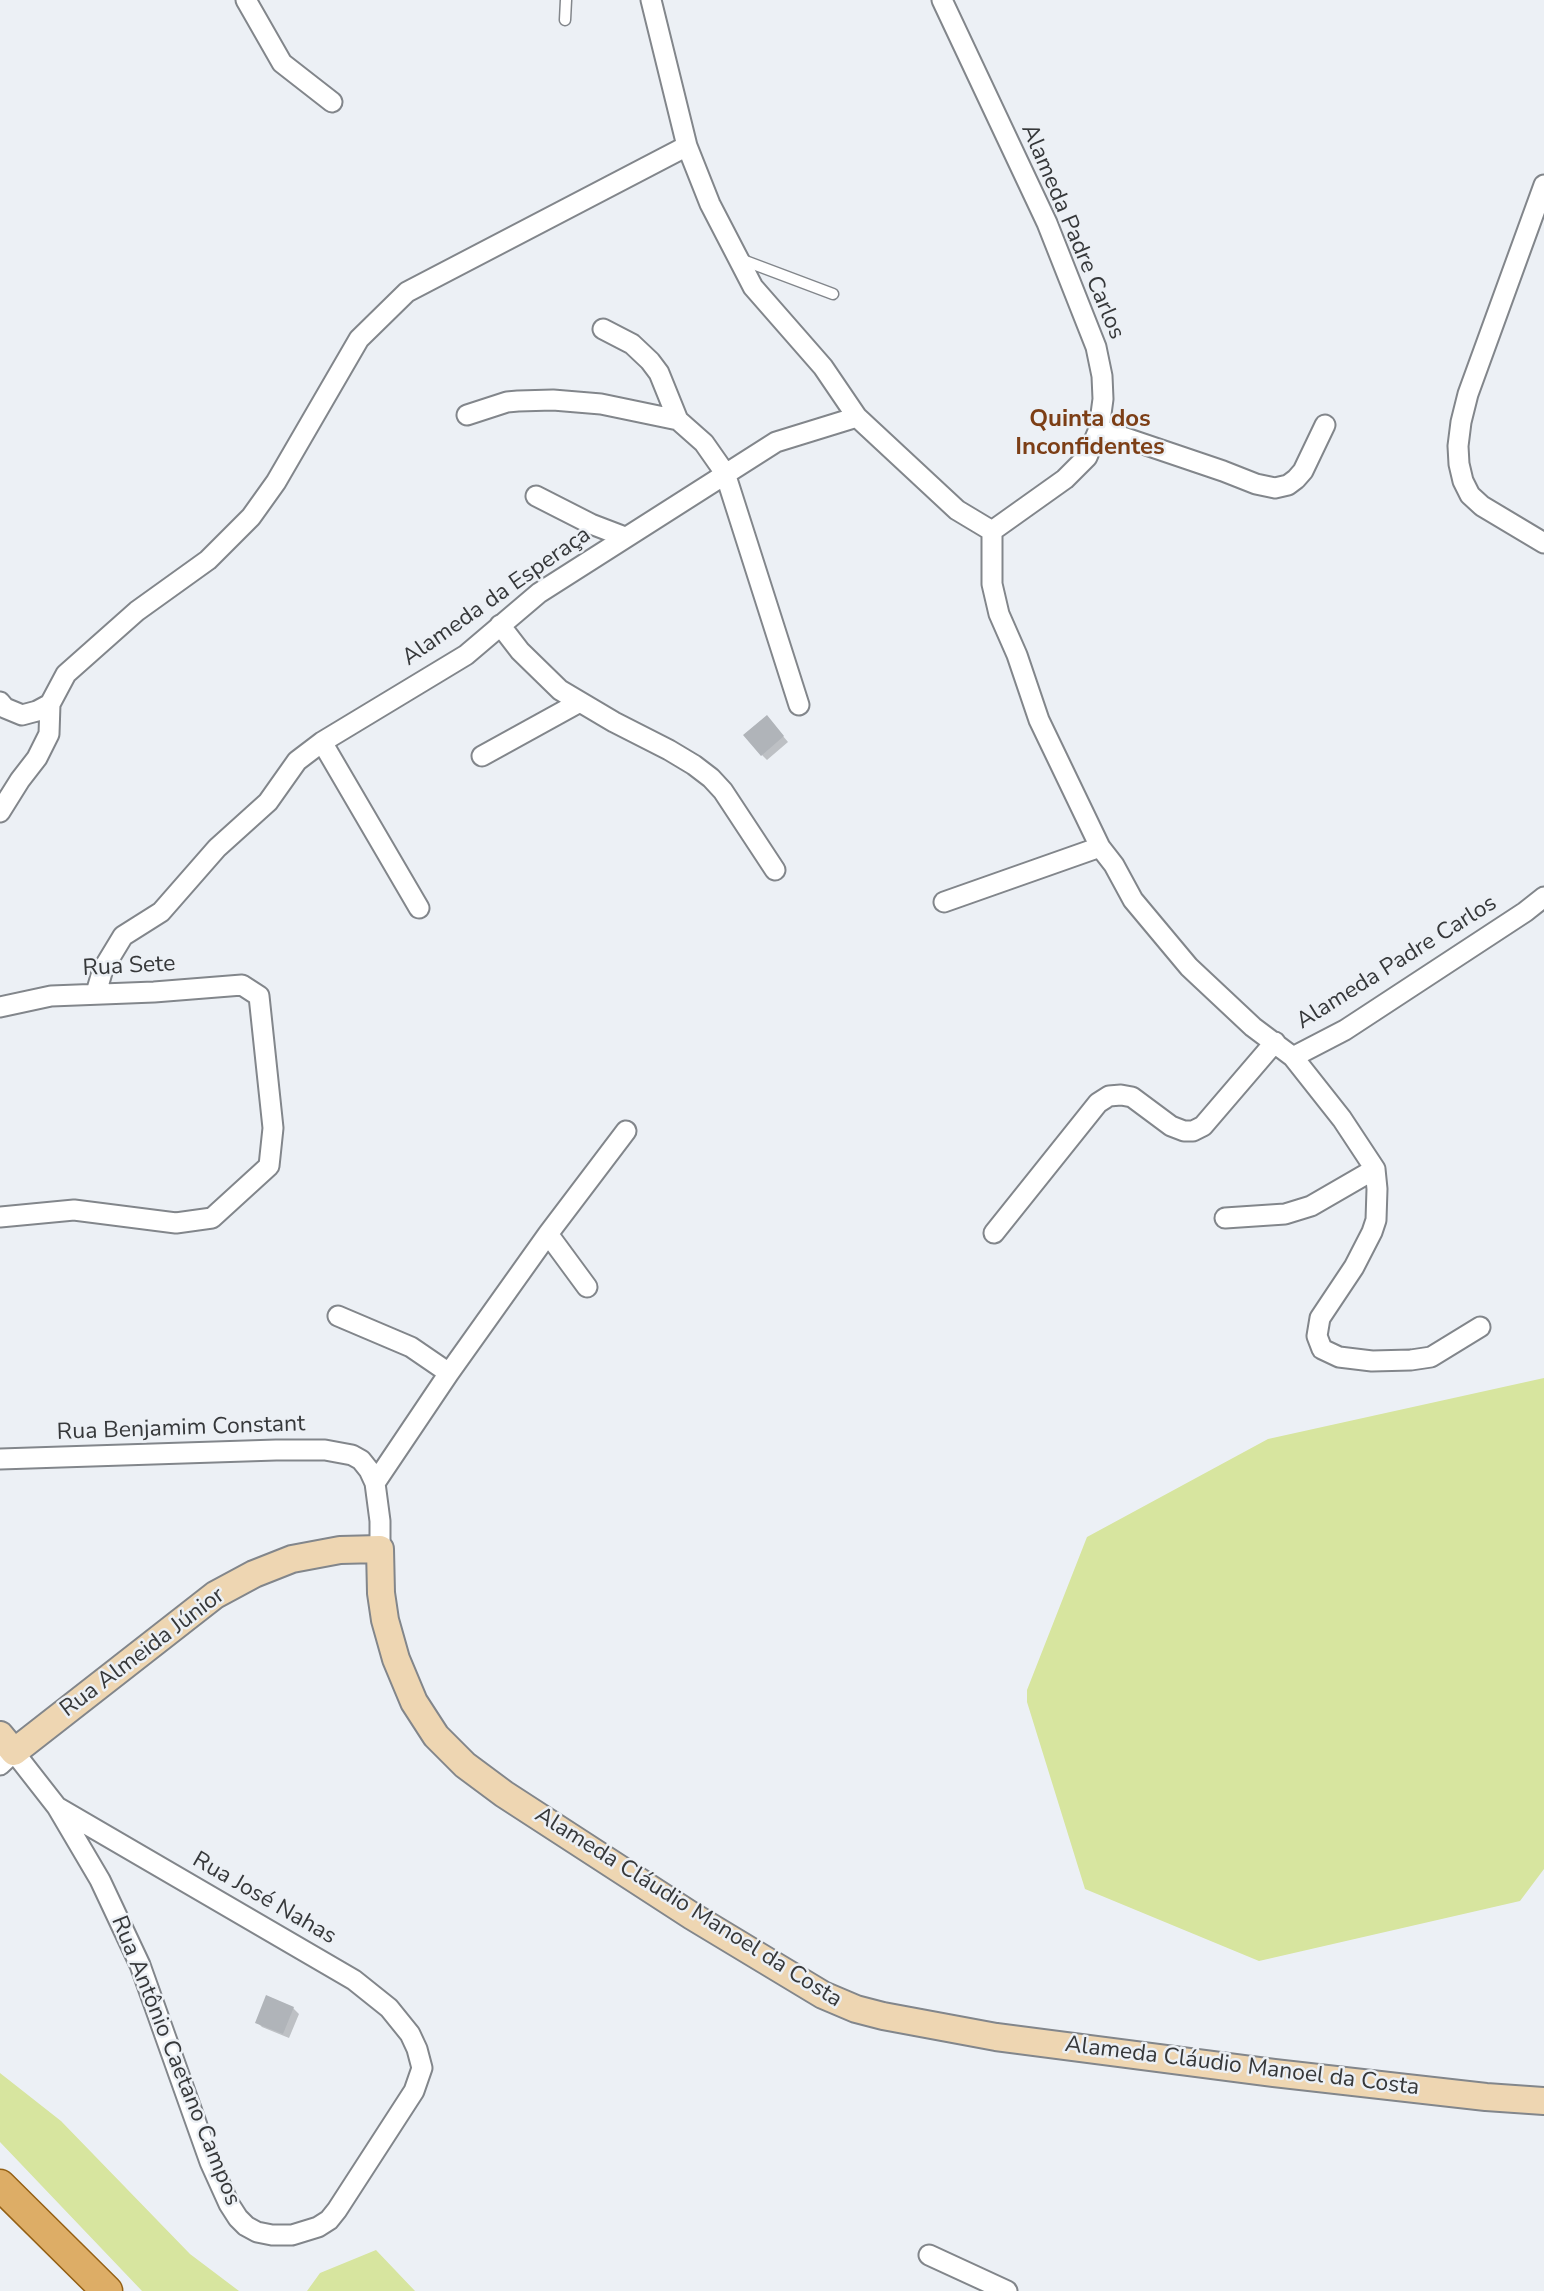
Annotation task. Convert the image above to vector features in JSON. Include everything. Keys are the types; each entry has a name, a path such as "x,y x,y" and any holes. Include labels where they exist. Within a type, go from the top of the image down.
{"main road":[{"path":"0,2185 107,2291"}],"street":[{"path":"246,0 282,63 332,102"},
{"path":"651,0 687,146 705,194 753,287 823,367 857,416 957,510 992,531"},
{"name":"Alameda Padre Carlos","path":"942,0 1047,223 1096,348 1102,376 1103,399 1099,429 1087,457 1075,470 992,531 992,584 999,614 1017,655 1039,720 1100,847 1114,865 1133,900 1189,967 1252,1027 1293,1057 1345,1030 1544,897"},
{"path":"0,812 37,758 49,734 50,704 66,674 136,611 208,560 251,517 276,482 359,339 407,292 687,146"},
{"path":"1544,185 1468,394 1458,446 1463,481 1470,495 1482,506 1544,543"},
{"path":"603,329 632,344 650,361 659,373 678,421"},
{"path":"467,415 507,402 552,400 601,404 678,421 704,443 725,473 799,705"},
{"name":"Alameda da Esperaça","path":"96,993 103,969 123,936 161,912 217,848 268,802 297,761 322,742 466,655 539,593 725,473 776,442 857,416"},
{"path":"1099,429 1256,484 1275,488 1288,485 1303,471 1325,425"},
{"path":"536,496 625,537"},
{"path":"499,625 560,690 669,750 711,778 723,791 775,870"},
{"path":"0,702 5,708 22,715 50,704"},
{"path":"482,756 580,702"},
{"path":"322,742 419,908"},
{"path":"944,902 1100,847"},
{"name":"Rua Sete","path":"0,1007 51,996 242,985 259,996 273,1128 269,1166 212,1218 176,1223 74,1210 0,1217"},
{"path":"994,1233 1098,1103 1109,1096 1132,1097 1171,1126 1193,1131 1203,1126 1275,1042"},
{"path":"1293,1057 1342,1119 1375,1169 1376,1220 1354,1267 1320,1318 1317,1336 1322,1349 1339,1357 1372,1361 1411,1360 1431,1357 1480,1327"},
{"path":"375,1483 400,1443 548,1234 626,1131"},
{"path":"1226,1218 1285,1214 1311,1206 1375,1169"},
{"path":"548,1234 587,1287"},
{"path":"338,1316 411,1348 449,1373"},
{"name":"Rua Benjamim Constant","path":"0,1459 325,1450 352,1455 361,1461"},
{"name":"Alameda Cláudio Manoel da Costa","path":"361,1461 375,1483 385,1620 396,1659 414,1702 436,1736 465,1765 504,1794 680,1908 823,1995 856,2009 883,2016 996,2037 1274,2073 1544,2101"},
{"name":"Rua Almeida Júnior","path":"5,1751 215,1595 244,1579 292,1559 341,1550 380,1549"},
{"name":"Rua Antônio Caetano Campos","path":"5,1751 57,1807 80,1844 121,1923 159,2017 210,2162 229,2204 246,2227 264,2234 292,2235 329,2220 414,2091 422,2068 421,2059"},
{"name":"Rua José Nahas","path":"57,1807 354,1980 401,2021 421,2059"},
{"path":"929,2255 1007,2291"}],"lane":[{"path":"565,20 566,0"},
{"path":"736,257 833,294"}],"green space":[{"path":"1544,1378 1544,1869 1520,1901 1259,1961 1085,1889 1027,1702 1027,1690 1087,1537 1268,1439"},
{"path":"0,2073 61,2121 190,2254 239,2291 142,2291 0,2142"},
{"path":"376,2250 415,2291 307,2291 320,2273"}],"building":[{"path":"767,715 784,736 761,756 743,735"},
{"path":"266,1995 294,2007 283,2034 255,2023"}],"district":[{"name":"Quinta dos Inconfidentes","path":"1090,434"}]}
